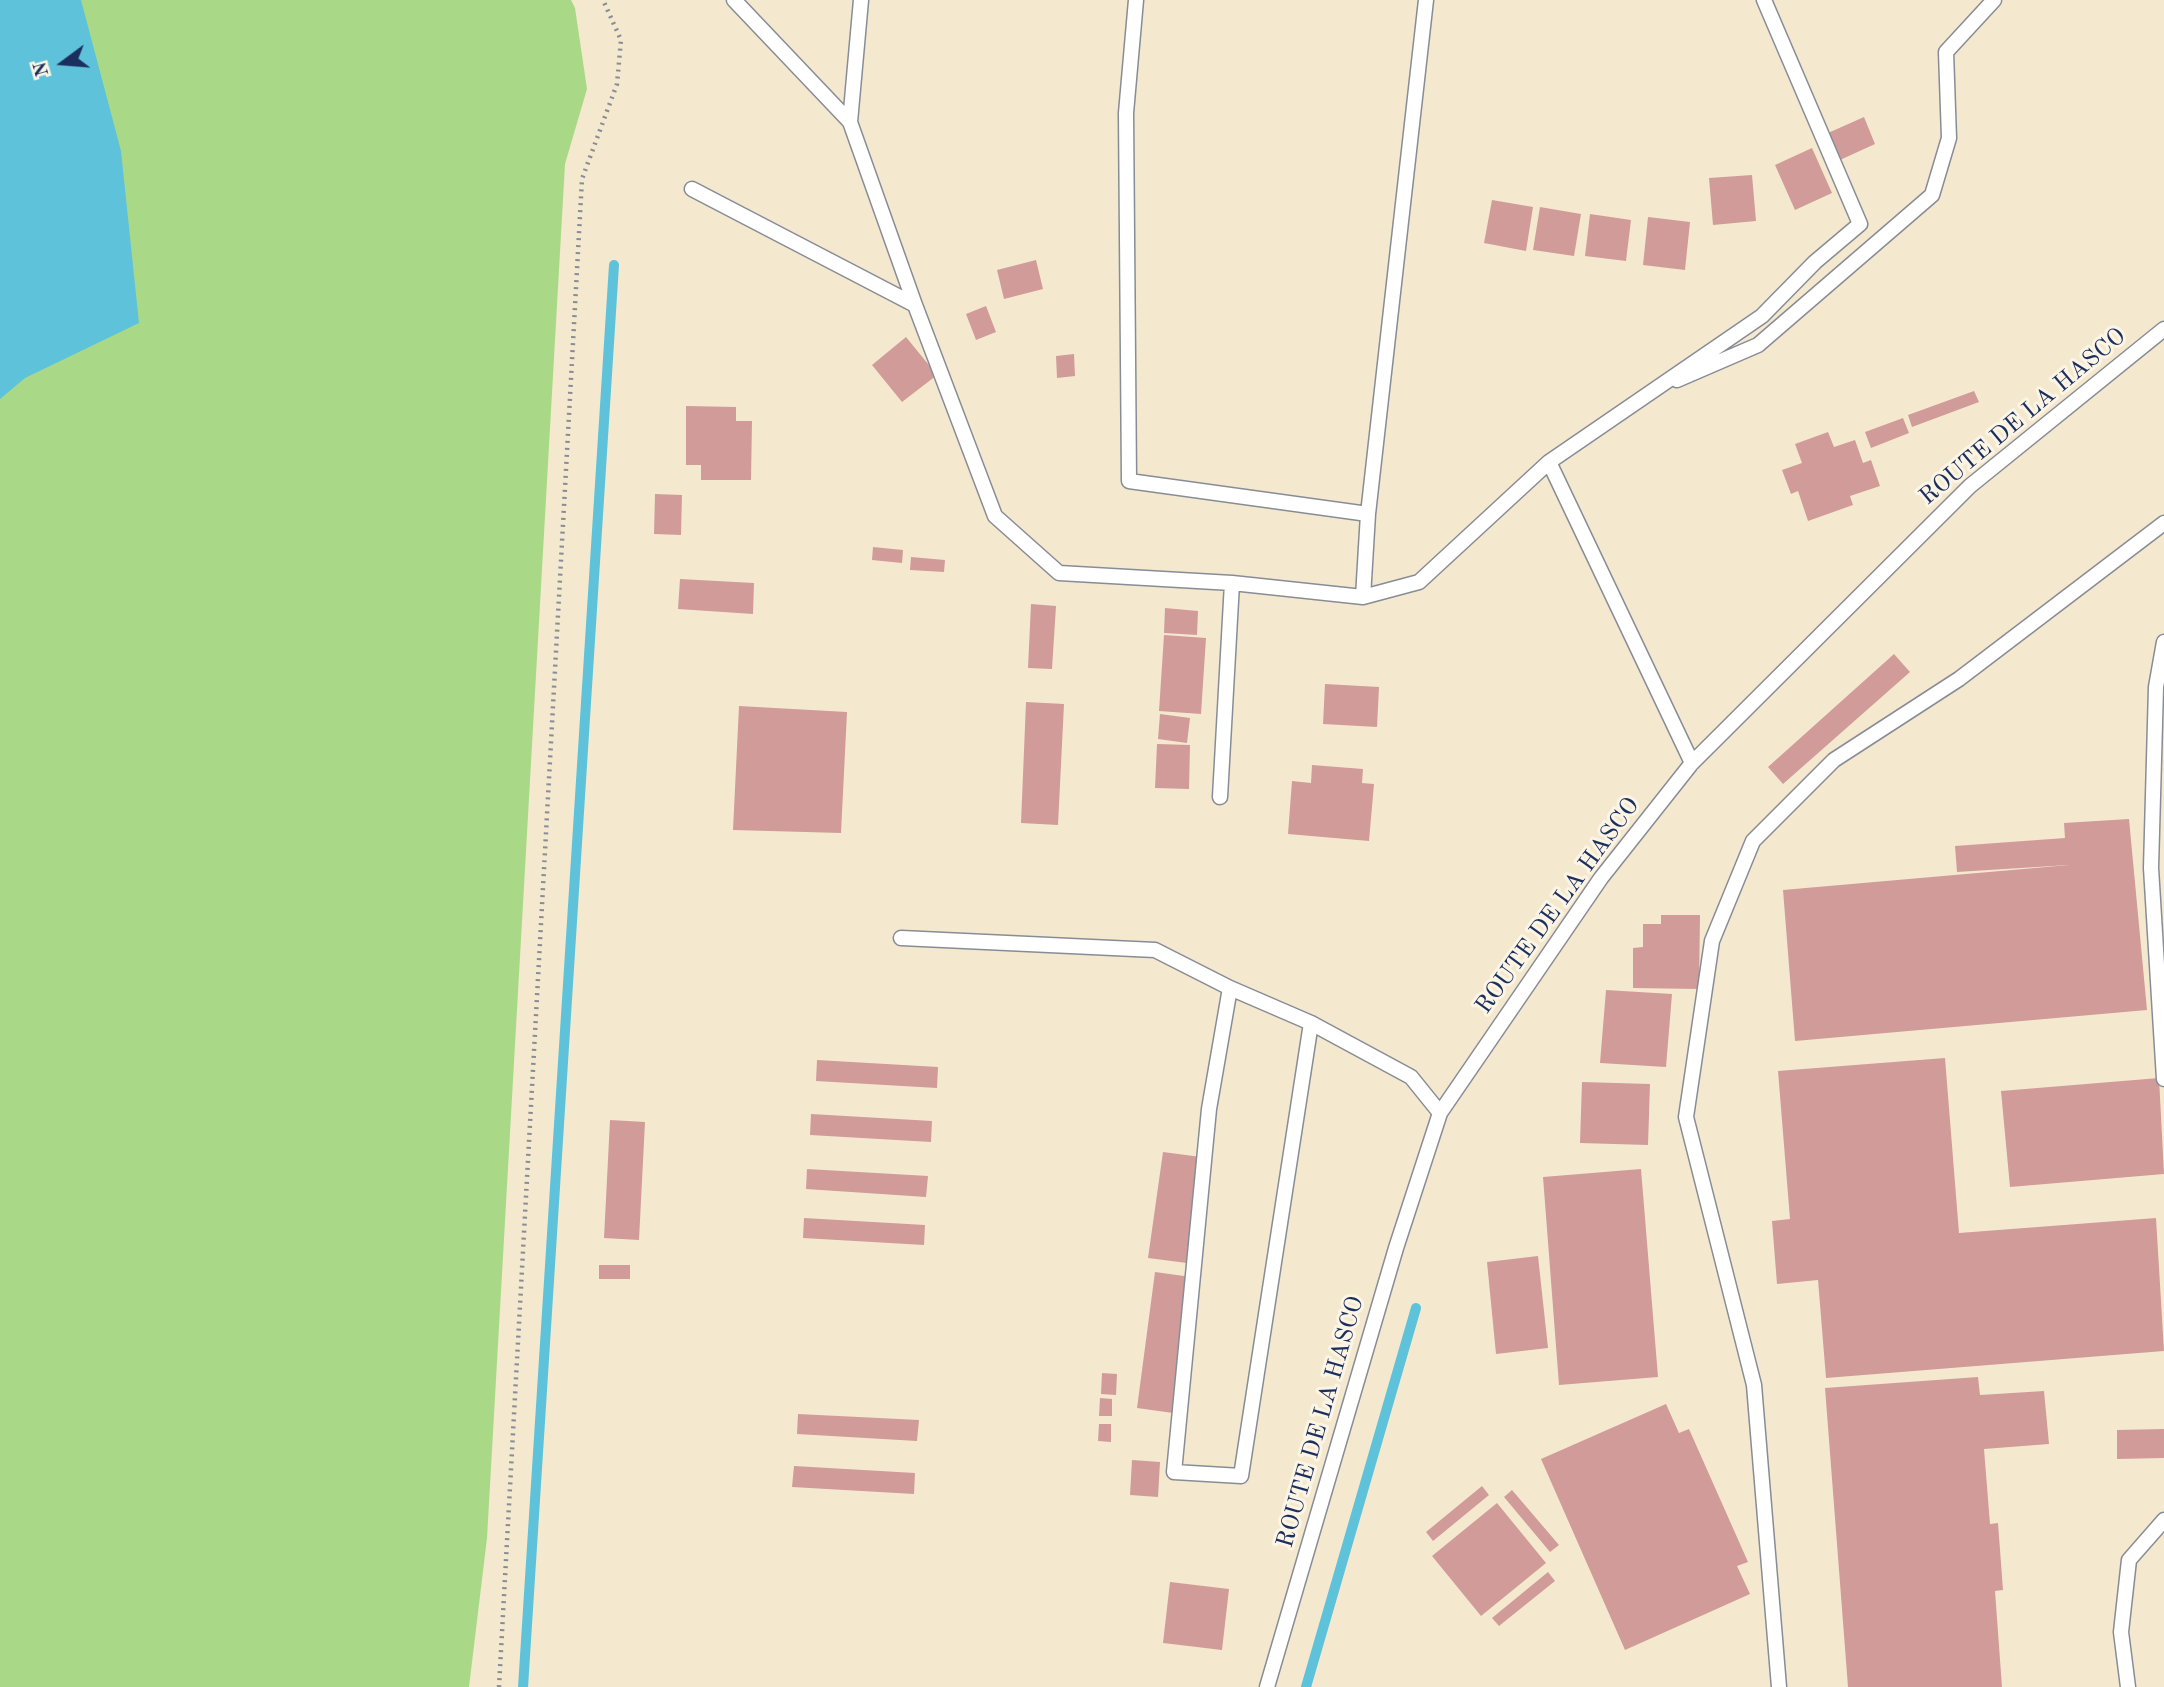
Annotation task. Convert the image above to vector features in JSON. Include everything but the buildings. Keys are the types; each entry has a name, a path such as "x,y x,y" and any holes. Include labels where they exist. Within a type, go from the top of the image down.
{"lane":[{"path":"734,0 850,122 915,305 995,516 1059,573 1232,583 1363,597 1419,582 1549,462 1640,397 1762,316 1815,262 1860,224 1764,0"},
{"path":"850,122 861,0"},
{"path":"1136,0 1126,113 1129,481 1368,514"},
{"path":"1363,597 1368,514 1426,0"},
{"path":"1640,397 1758,345 1932,195 1949,138 1947,52 1994,0"},
{"path":"692,189 915,305"},
{"name":"ROUTE DE LA HASCO","path":"1267,1687 1396,1248 1440,1113 1601,878 1692,763 1970,486 2164,329"},
{"path":"1549,462 1692,763"},
{"path":"1779,1687 1754,1385 1686,1117 1712,941 1753,841 1834,760 1959,679 2164,523"},
{"path":"1220,797 1232,583"},
{"path":"2164,642 2156,687 2151,868 2164,1079"},
{"path":"901,938 1155,950 1230,988 1311,1023 1411,1077 1440,1113"},
{"path":"1230,988 1209,1109 1174,1472 1241,1476 1311,1023"},
{"path":"2128,1687 2121,1632 2129,1560 2164,1520"}],"path":[{"path":"499,1687 582,179 617,85 621,40 603,0"}],"green space":[{"path":"0,0 571,0 575,8 587,89 565,164 487,1538 469,1687 0,1687"}],"water":[{"path":"0,0 81,0 121,151 139,323 25,378 0,399"}],"waterway":[{"path":"523,1687 614,265"},
{"path":"1306,1687 1416,1308"}]}
